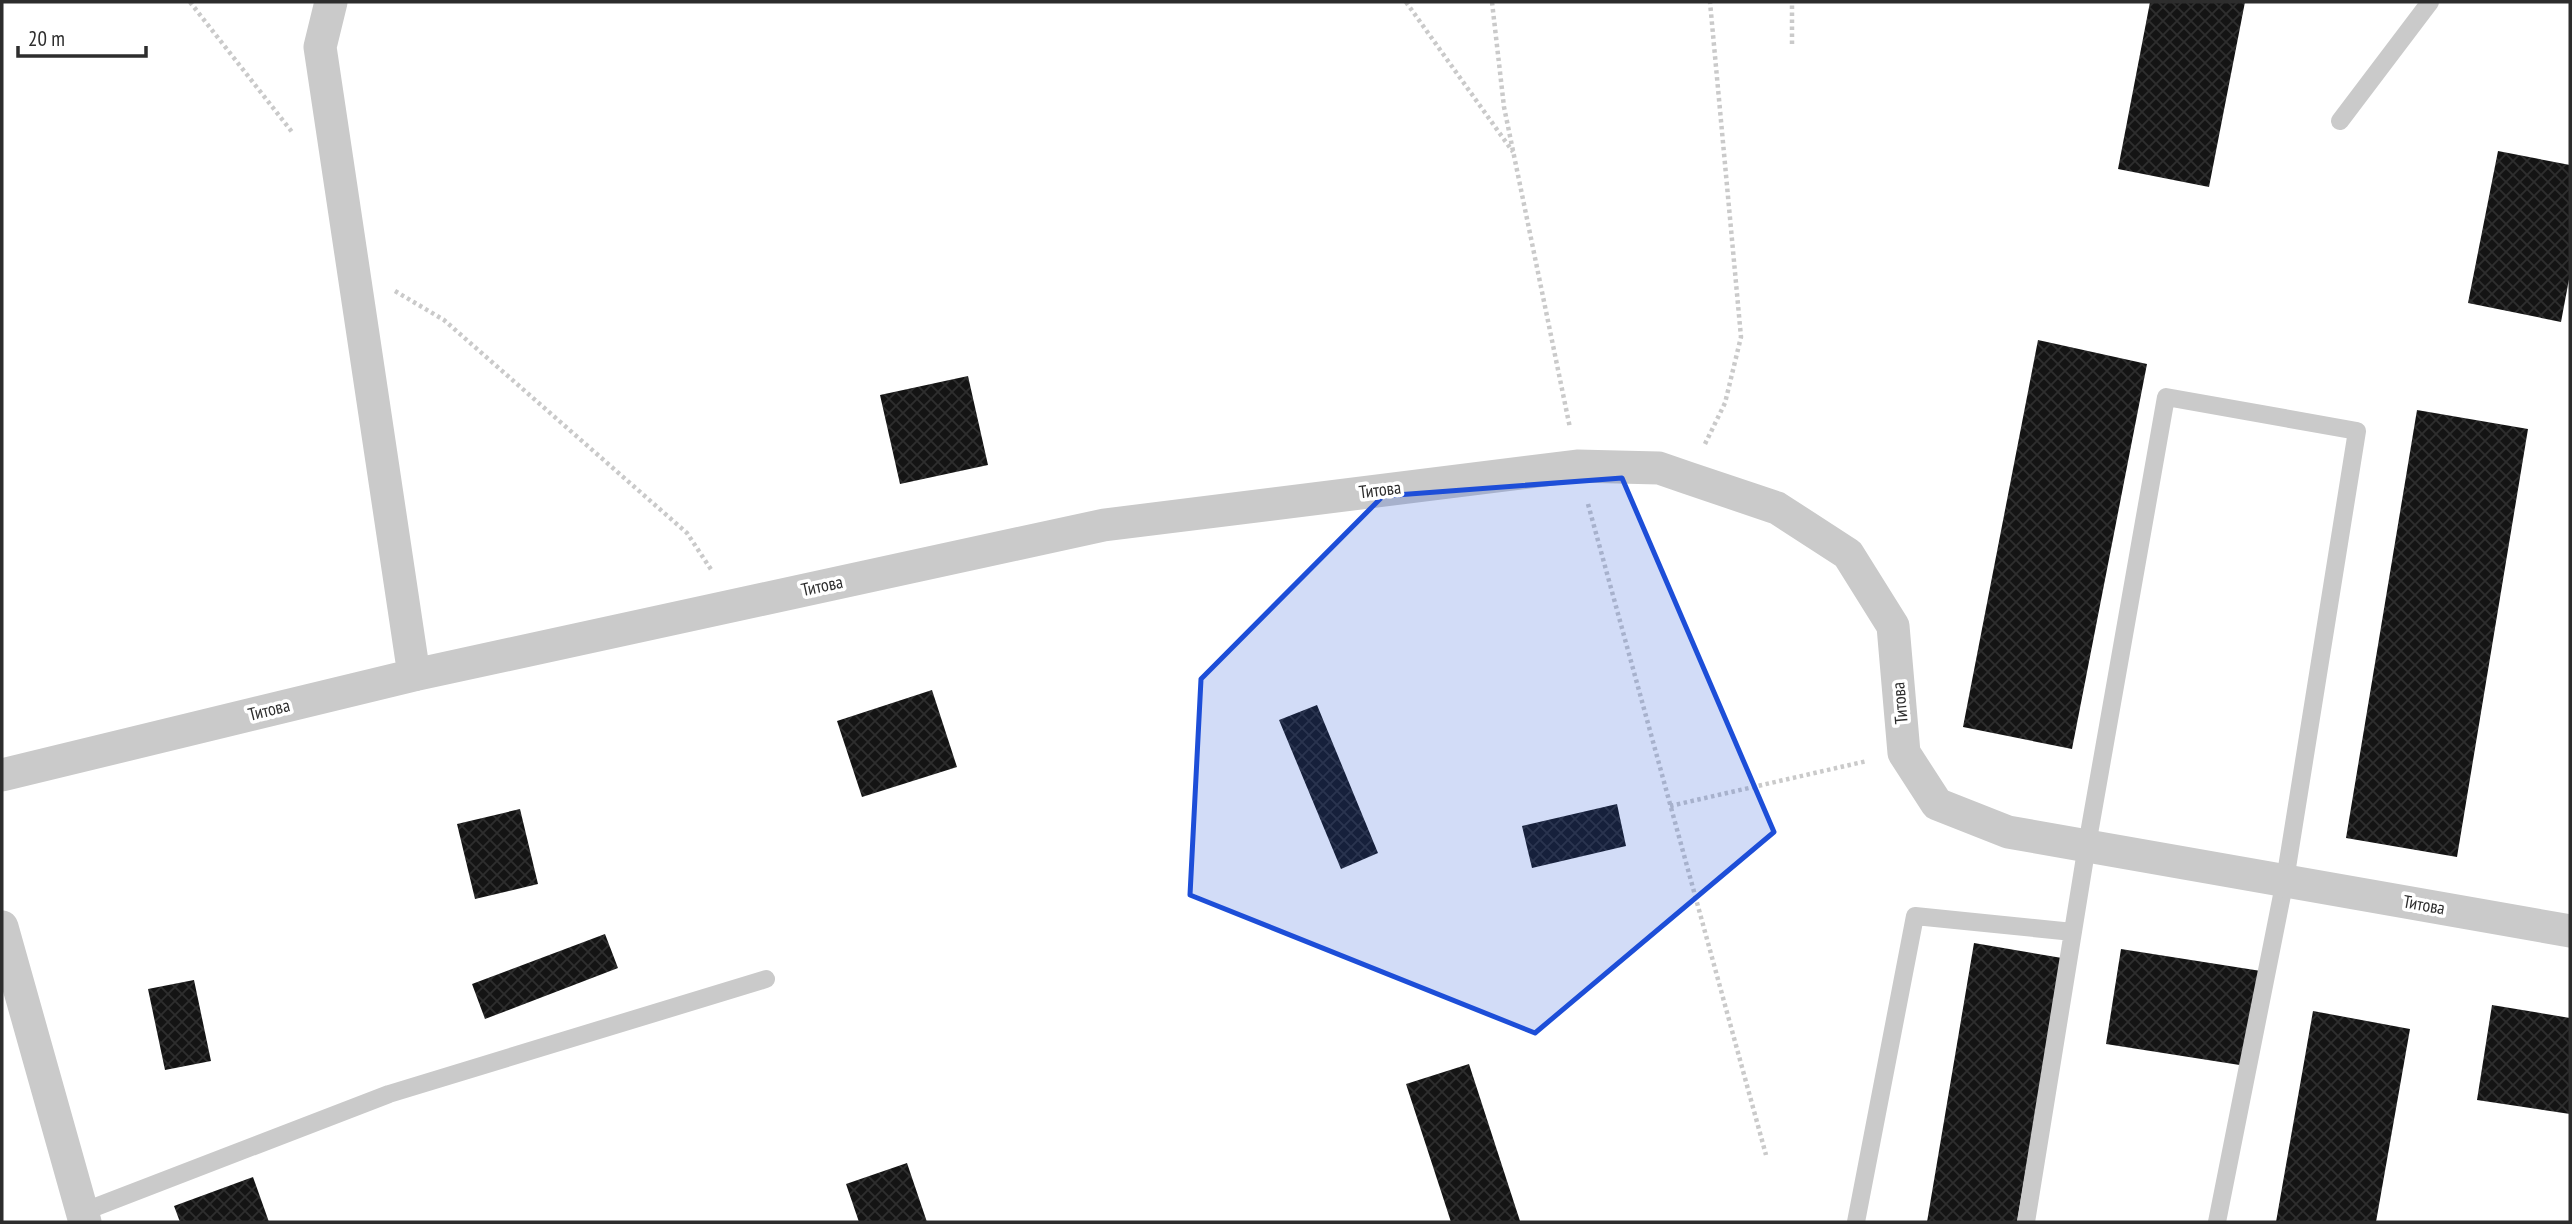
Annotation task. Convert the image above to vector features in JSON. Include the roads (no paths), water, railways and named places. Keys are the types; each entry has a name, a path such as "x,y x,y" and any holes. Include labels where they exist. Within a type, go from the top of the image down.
{"street":[{"path":"331,2 320,47 414,675"},
{"name":"Титова","path":"2,775 414,675 1104,525 1577,466 1659,468 1777,508 1849,554 1892,626 1905,753 1937,804 2008,832 2570,931"},
{"path":"2,927 74,1219"}],"lane":[{"path":"2340,121 2430,2"},
{"path":"2026,1222 2087,845 2166,397 2357,431 2285,880 2217,1222"},
{"path":"1856,1222 1915,916 2073,932"},
{"path":"74,1219 389,1094 766,979"}]}
